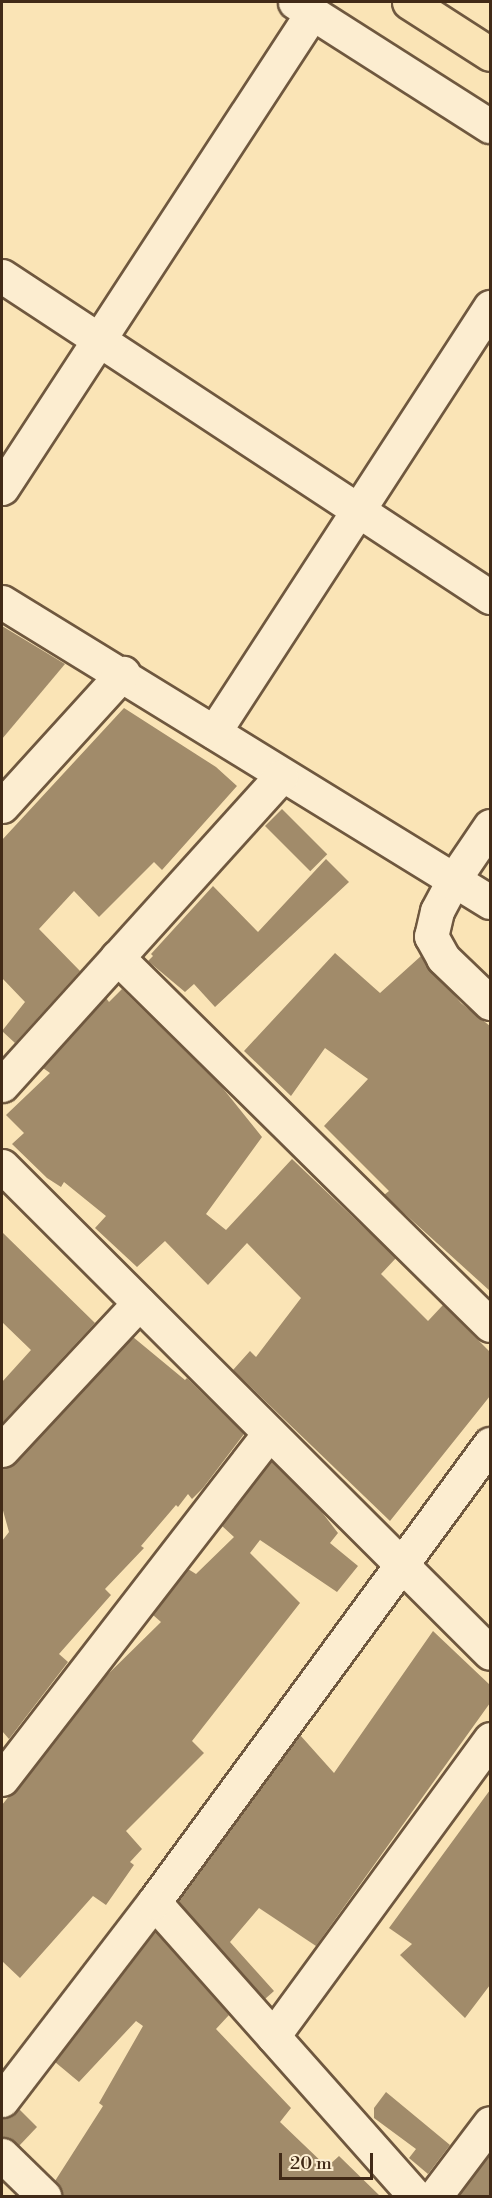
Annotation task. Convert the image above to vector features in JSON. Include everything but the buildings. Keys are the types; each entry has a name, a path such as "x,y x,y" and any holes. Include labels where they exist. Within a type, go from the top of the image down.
{"highway":[{"path":"409,2 490,54"}],"street":[{"path":"2,488 99,337 303,7 490,126"},
{"path":"2,276 99,337 490,597"},
{"path":"214,732 490,307"},
{"path":"2,602 123,673 281,776 490,902"},
{"path":"2,806 123,673"},
{"path":"2,1085 281,776"},
{"path":"490,826 454,879 437,911 431,936 443,958 490,1002"},
{"path":"117,957 490,1325"},
{"path":"2,1166 490,1653"},
{"path":"2,1450 139,1303"},
{"path":"2,1779 269,1432"},
{"path":"2,2100 154,1902 490,1444"},
{"path":"273,2036 490,1739"},
{"path":"154,1902 415,2196"},
{"path":"435,2196 490,2123"},
{"path":"2,2154 44,2196"}]}
